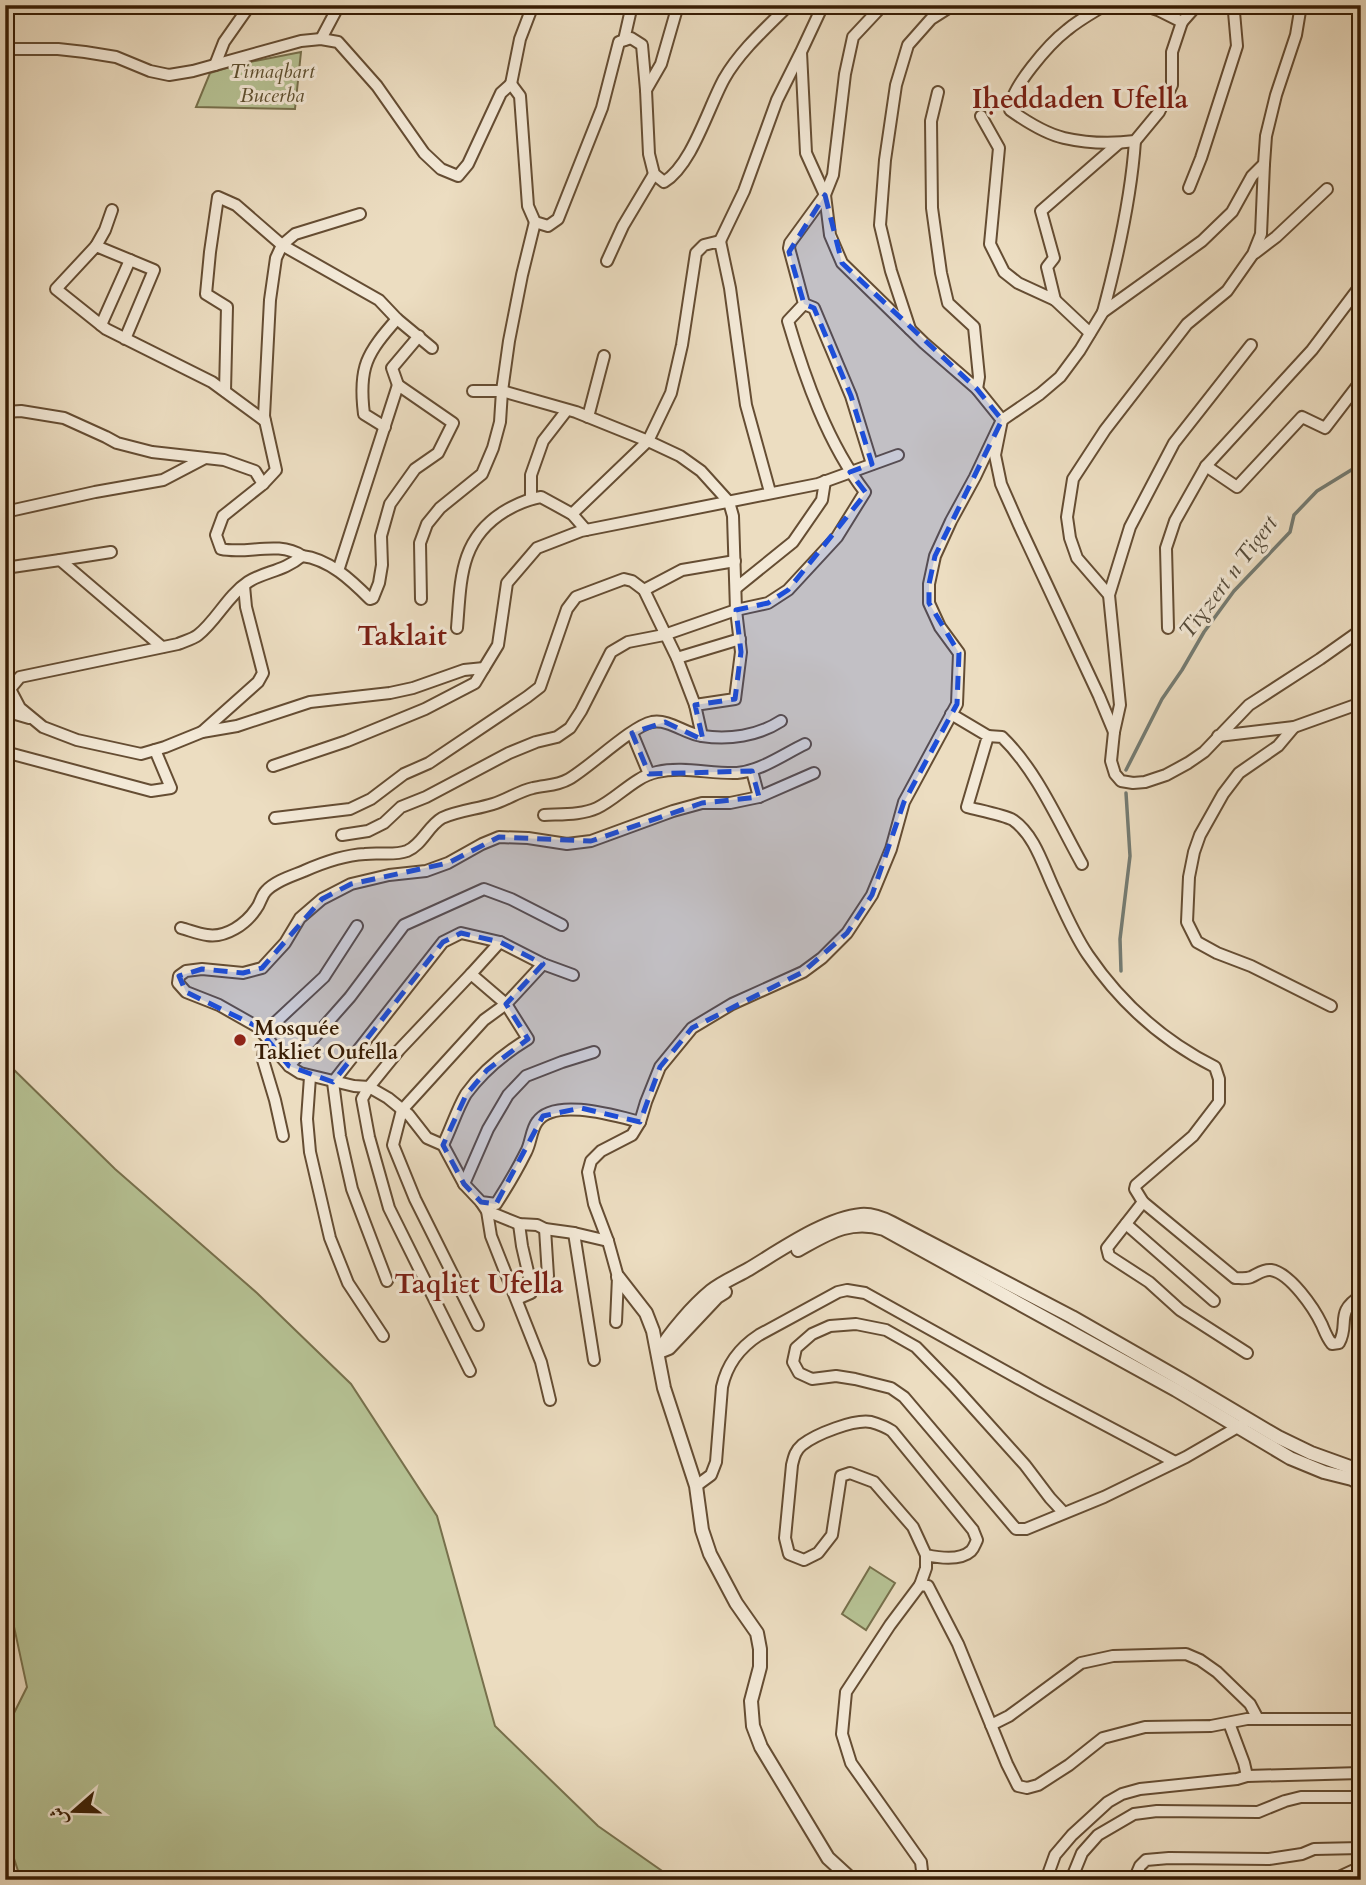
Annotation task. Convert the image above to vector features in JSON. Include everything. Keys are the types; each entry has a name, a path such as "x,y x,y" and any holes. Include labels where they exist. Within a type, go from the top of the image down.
{"street":[{"path":"215,65 224,42 250,5"},
{"path":"321,39 339,5"},
{"path":"5,49 58,49 116,57 150,71 169,75 193,71 301,41 321,39 338,42 377,86 424,153 441,169 458,176 468,164 501,93 511,84 520,39 533,5"},
{"path":"624,40 632,5"},
{"path":"646,90 661,64 678,5"},
{"path":"536,222 548,226 558,219 602,108 619,42 631,38 642,45 649,153 654,174 664,182 672,177 697,141 725,77 755,39 789,5"},
{"path":"769,492 746,405 730,288 720,242 744,191 777,100 823,5"},
{"path":"804,304 790,243 825,195 833,175 845,74 853,37 883,5"},
{"path":"911,331 891,271 880,225 885,160 896,85 908,45 931,19 953,5"},
{"path":"1105,5 1064,32 1024,79 1009,107 1021,118 1062,138 1119,143 1135,141"},
{"path":"1143,5 1182,22"},
{"path":"616,1322 618,1277 594,1204 588,1172 591,1161 601,1151 632,1135 640,1122 660,1067 692,1028 732,1004 803,972 822,958 847,933 872,895 891,849 904,802 957,704 959,653 940,626 929,603 929,584 935,556 1003,420 1060,377 1103,312 1118,256 1135,141 1159,112 1172,85 1172,52 1182,22 1197,5"},
{"path":"1189,188 1237,46 1234,12 1230,5"},
{"path":"1109,595 1077,558 1070,538 1067,517 1073,480 1105,430 1187,324 1227,291 1253,254 1261,234 1266,136 1276,94 1296,35 1299,5"},
{"path":"801,52 806,153 825,195 830,235 842,263 911,331 977,388 1003,420"},
{"path":"421,599 420,543 427,524 440,508 482,474 493,448 500,422 502,391 522,275 536,222 528,206 520,96 511,84"},
{"path":"938,92 931,121 932,208 948,303 974,327 977,388"},
{"path":"981,116 999,148 990,244 1004,272 1018,283 1055,300 1090,333"},
{"path":"1055,300 1048,267 1054,258 1041,211 1119,143"},
{"path":"1103,312 1202,242 1232,212 1252,176 1264,164"},
{"path":"607,261 623,226 654,174"},
{"path":"1253,254 1276,237 1327,189"},
{"path":"225,391 227,307 206,294 218,197 236,205 282,245 379,300 432,348"},
{"path":"112,210 96,246 56,289 101,325 212,382 265,421"},
{"path":"360,214 295,234 282,245 276,258 270,300 265,421 275,470 263,484 223,516 216,535 221,550 295,551 338,571 370,599 373,598 379,583 382,565 381,536 390,504 415,469 439,453 453,423 398,385 391,368 419,336"},
{"path":"572,514 648,440 671,393 682,345 696,253 704,245 720,242"},
{"path":"96,246 153,270 125,339"},
{"path":"101,325 130,260"},
{"path":"1168,628 1166,548 1175,521 1206,466 1312,350 1361,285"},
{"path":"804,304 814,308 851,396 872,464"},
{"path":"342,835 368,831 384,823 401,807 426,797 509,753 557,737 570,728 581,711 611,652 628,642 664,635 736,610 768,603 788,590 837,537 865,492 850,472 828,429 799,357 789,321 804,304"},
{"path":"385,427 364,414 362,398 365,361 377,341 397,319"},
{"path":"1251,345 1174,443 1130,527 1109,595 1120,705 1111,761 1115,774 1121,781 1145,782 1188,763 1204,752 1249,705 1361,630"},
{"path":"587,417 604,356"},
{"path":"1206,466 1237,487 1302,417 1325,428 1361,381"},
{"path":"338,571 398,385"},
{"path":"473,391 502,391 587,417 648,440 680,456 701,471 729,502 733,516 736,610 741,652 734,699 695,705"},
{"path":"531,499 531,475 543,441 566,410"},
{"path":"5,412 21,411 64,418 117,443 152,452 224,460 255,471 263,484"},
{"path":"1003,420 995,455 1001,484 1114,732"},
{"path":"273,766 347,741 425,709 475,683 498,645 508,583 537,548 586,530 825,481 898,455"},
{"path":"5,512 163,480 205,458"},
{"path":"736,588 793,542 822,500 825,481"},
{"path":"457,628 461,577 466,558 473,540 493,519 518,504 541,497 572,514 586,530"},
{"path":"5,568 111,552"},
{"path":"302,556 287,566 249,581 198,635 178,644 20,677 10,681 10,689 20,708 43,727 77,740 141,754 202,732 237,726 310,702 390,693 464,670 484,668"},
{"path":"60,561 162,647"},
{"path":"644,590 682,570 735,561"},
{"path":"275,818 350,809 371,799 404,774 429,763 540,687 567,609 576,597 624,579 632,581 644,590 677,658 695,705 702,736"},
{"path":"202,732 258,682 263,673 246,607 244,586"},
{"path":"677,658 740,639"},
{"path":"1219,736 1294,727 1361,703"},
{"path":"5,710 35,720"},
{"path":"951,714 988,736 1002,737 1017,752 1036,780 1082,864"},
{"path":"181,928 209,936 232,930 247,920 269,888 281,881 341,859 407,851 415,847 435,823 443,818 495,803 532,788 567,780 650,723 665,722 702,736 750,735 780,721"},
{"path":"1294,727 1278,746 1238,773 1200,835 1189,877 1187,922 1197,942 1331,1006"},
{"path":"632,733 649,774"},
{"path":"988,736 967,807 1012,820 1033,841 1087,954 1125,1003 1169,1040 1214,1066 1219,1079 1219,1102 1193,1136 1136,1185 1135,1189 1143,1202 1235,1278 1248,1278 1267,1269 1286,1276 1308,1303 1332,1344 1339,1343 1342,1338 1343,1316 1348,1306 1361,1296"},
{"path":"544,815 596,809 649,774 671,769 735,773 751,771 805,744"},
{"path":"5,752 150,791 170,788 155,750"},
{"path":"751,771 759,797"},
{"path":"608,1241 545,1229 537,1225 519,1224 484,1207 464,1185 443,1145 427,1138 388,1098 369,1087 333,1082 300,1073 289,1066 256,1026 219,1005 186,992 178,983 179,976 187,971 202,969 243,973 262,968 285,943 300,918 322,898 351,884 388,875 426,871 499,837 567,844 591,841 702,803 730,803 759,797 814,773"},
{"path":"289,1066 351,997 404,925 484,889 511,898 562,925"},
{"path":"283,1136 264,1065 266,1037 324,977 357,926"},
{"path":"387,1281 352,1189 340,1136 333,1082 443,942 461,933 500,942 543,964 573,975"},
{"path":"470,1371 389,1208 369,1137 362,1099 369,1087 423,1024 500,942"},
{"path":"478,1325 415,1199 393,1144 402,1110 484,1020 506,1004 543,964"},
{"path":"443,1145 466,1095 487,1070 528,1039 506,1004 471,974"},
{"path":"464,1185 488,1129 508,1095 526,1076 594,1052"},
{"path":"310,1077 307,1119 310,1152 330,1238 348,1283 383,1336"},
{"path":"484,1207 496,1204 527,1150 536,1123 543,1116 581,1108 640,1122"},
{"path":"1143,1202 1107,1248 1109,1256 1149,1282 1180,1310 1247,1353"},
{"path":"484,1207 491,1236 541,1362 550,1400"},
{"path":"659,1352 667,1336 712,1290 808,1234 848,1217 873,1216 892,1223 1072,1317 1182,1380 1290,1458 1361,1484"},
{"path":"517,1299 531,1293 532,1289 519,1224"},
{"path":"1126,1224 1214,1301"},
{"path":"545,1229 548,1276"},
{"path":"574,1233 594,1360"},
{"path":"618,1277 646,1313 653,1331 664,1388 696,1486 702,1530 710,1554 736,1604 757,1633 761,1650 760,1667 751,1701 753,1726 761,1747 828,1858 852,1880"},
{"path":"696,1486 711,1475 716,1462 722,1387 724,1376 735,1357 750,1341 760,1335 838,1292 847,1290 865,1293 1175,1462"},
{"path":"1064,1513 1049,1498 1025,1465 916,1347 886,1330 856,1324 830,1326 812,1334 796,1348 793,1362 799,1373 812,1379 836,1376 855,1379 891,1388 904,1397 1017,1529 1026,1529 1104,1497 1243,1424 1361,1471"},
{"path":"923,1880 921,1862 851,1763 842,1734 846,1692 920,1585 926,1569 926,1555 913,1527 874,1482 850,1472 841,1476 832,1535 818,1553 804,1560 789,1554 785,1538 794,1454 817,1436 835,1429 869,1422 892,1431 973,1530 977,1541 971,1551 958,1557 940,1558 926,1555"},
{"path":"920,1585 928,1586 958,1644 1018,1786 1027,1788 1038,1785 1103,1738 1145,1727 1211,1726 1247,1719 1361,1719"},
{"path":"991,1725 1009,1716 1081,1663 1113,1656 1186,1654 1217,1672 1250,1704 1258,1719"},
{"path":"1229,1723 1247,1776"},
{"path":"1046,1880 1055,1855 1072,1835 1108,1802 1122,1794 1140,1789 1247,1776 1361,1773"},
{"path":"1071,1880 1082,1853 1098,1835 1134,1814 1157,1811 1258,1812 1301,1797 1361,1797"},
{"path":"1134,1880 1146,1860 1269,1859 1302,1854 1314,1849 1361,1848"},
{"path":"1335,1880 1361,1868"}],"highlighted area":[{"path":"825,195 842,263 977,389 1002,420 935,556 929,584 929,603 959,653 957,704 904,802 872,895 847,933 803,972 692,1028 660,1067 640,1122 581,1108 543,1116 496,1204 481,1202 464,1184 443,1145 466,1095 487,1070 528,1039 506,1004 543,964 500,942 461,933 443,942 333,1082 289,1066 256,1026 186,992 179,976 202,969 243,973 262,968 322,899 351,884 448,863 499,837 591,841 702,803 759,797 752,771 649,774 632,733 665,722 703,740 695,705 735,699 741,652 736,610 768,603 788,590 866,493 850,472 872,464 851,396 814,308 804,304 789,252"}],"green space":[{"name":"Timaqbart Bucerba","path":"301,52 295,109 196,107 210,73"},
{"path":"5,1061 115,1169 257,1293 351,1384 437,1516 495,1726 598,1826 675,1880 21,1880 5,1831 5,1731 27,1687 5,1585"},
{"path":"870,1567 895,1583 866,1630 842,1614"}],"waterway":[{"name":"Tiɣzert n Tigert","path":"1126,770 1162,699 1204,632 1234,591 1290,532 1294,515 1317,491 1361,464"},
{"name":"Tiɣzert n Tigert","path":"1121,971 1120,939 1130,856 1126,793"}],"place":[{"name":"Mosquée Takliet Oufella","path":"240,1040"}],"district":[{"name":"Iḥeddaden Ufella","path":"1080,99"},
{"name":"Taklait","path":"402,636"},
{"name":"Taqliɛt Ufella","path":"479,1284"}]}
